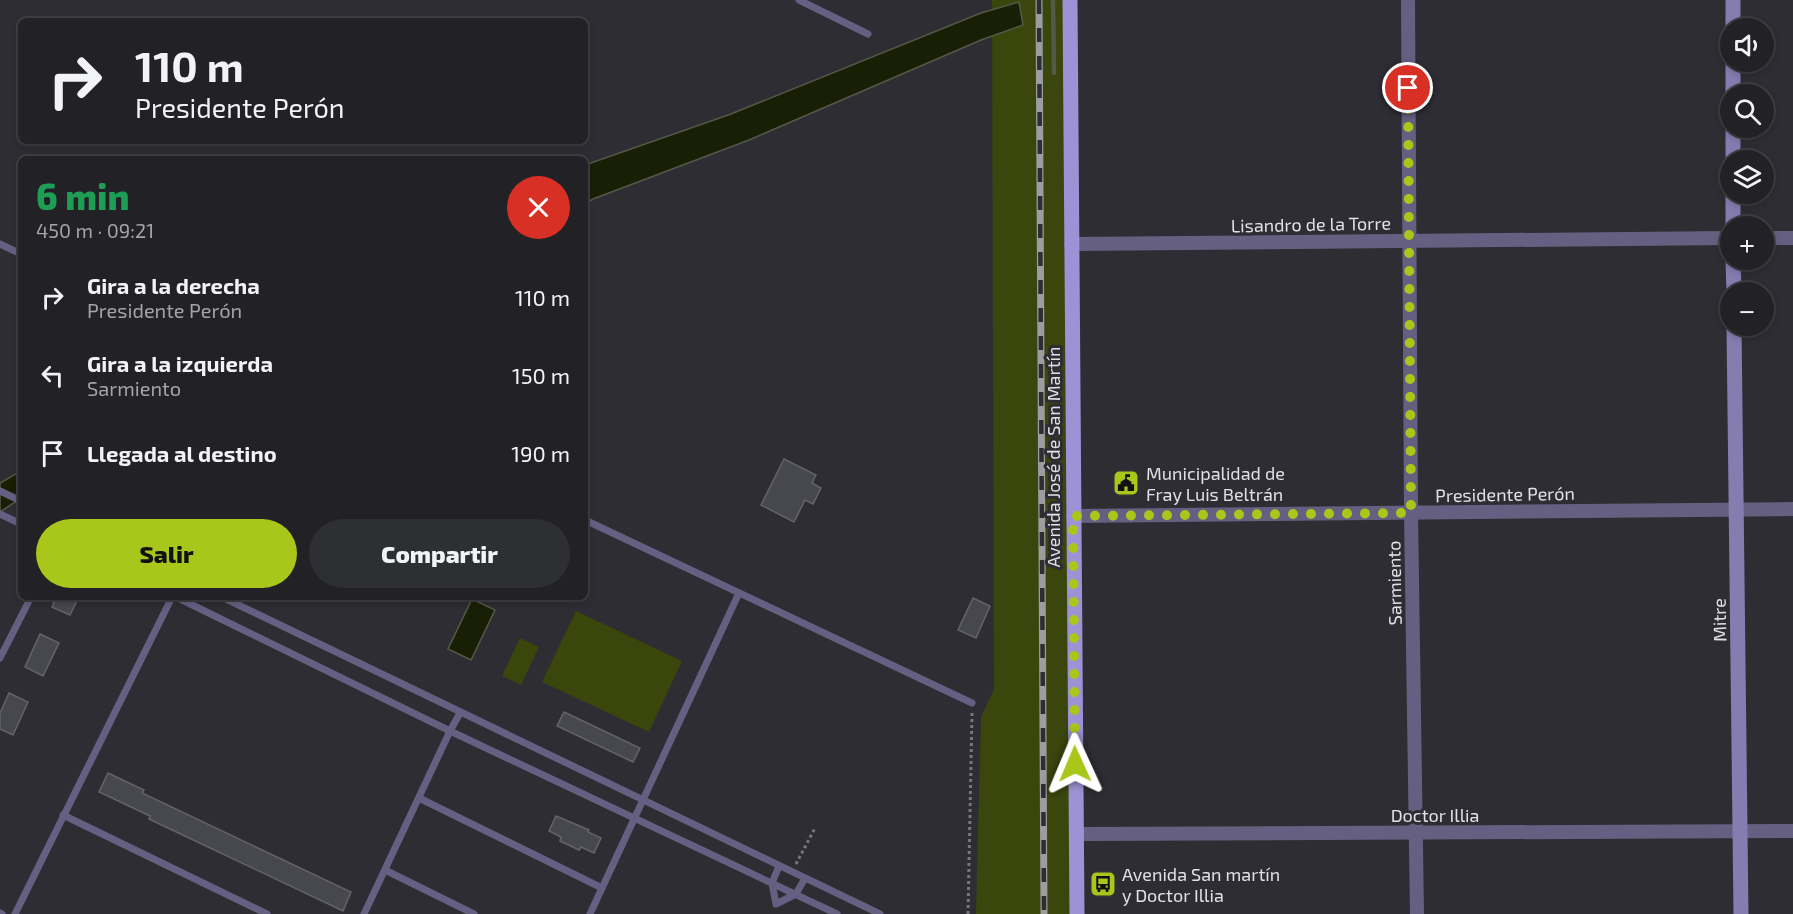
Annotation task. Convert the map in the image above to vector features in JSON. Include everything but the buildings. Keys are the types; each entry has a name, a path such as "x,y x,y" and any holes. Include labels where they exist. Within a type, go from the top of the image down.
{"main road":[{"name":"Avenida José de San Martín","path":"1070,0 1077,914"}],"street":[{"name":"Sarmiento","path":"1408,0 1411,513 1417,914"},
{"path":"1733,0 1733,18"},
{"name":"Lisandro de la Torre","path":"1071,244 1720,238"},
{"path":"1774,238 1793,238"},
{"name":"Mitre","path":"1734,336 1741,914"},
{"name":"Presidente Perón","path":"1073,516 1793,509"},
{"name":"Doctor Illia","path":"1077,834 1793,831"}],"lane":[{"path":"799,0 868,34"},
{"path":"0,244 18,253"},
{"path":"0,491 18,500"},
{"path":"0,514 18,523"},
{"path":"588,521 972,703"},
{"path":"590,914 740,593"},
{"path":"0,658 29,600"},
{"path":"15,914 172,600"},
{"path":"180,600 450,731 837,914"},
{"path":"228,600 880,914"},
{"path":"364,914 460,712"},
{"path":"419,798 602,888"},
{"path":"63,815 267,914"},
{"path":"779,866 772,883 776,904 796,894 804,878"},
{"path":"385,870 474,914"}],"path":[{"path":"968,914 972,703"},
{"path":"792,872 815,828"}],"green space":[{"path":"992,0 1070,0 1077,914 976,914 981,717 994,689"},
{"path":"576,611 682,661 649,732 542,682"},
{"path":"520,638 539,647 521,685 502,676"}],"shaded area":[{"path":"1019,2 1023,25 981,40 749,140 588,202 588,164 731,114 981,13"},
{"path":"18,473 18,500 0,512 0,483"},
{"path":"472,600 495,610 471,660 448,649"}],"waterway":[{"path":"1053,0 1054,73"}],"railway":[{"path":"1039,0 1044,914"}],"place":[{"name":"Municipalidad de Fray Luis Beltrán","path":"1126,483"},
{"name":"Avenida San martín y Doctor Illia","path":"1103,884"}],"route":[{"path":"1075,764 1073,516 1411,513 1408,88"}]}
